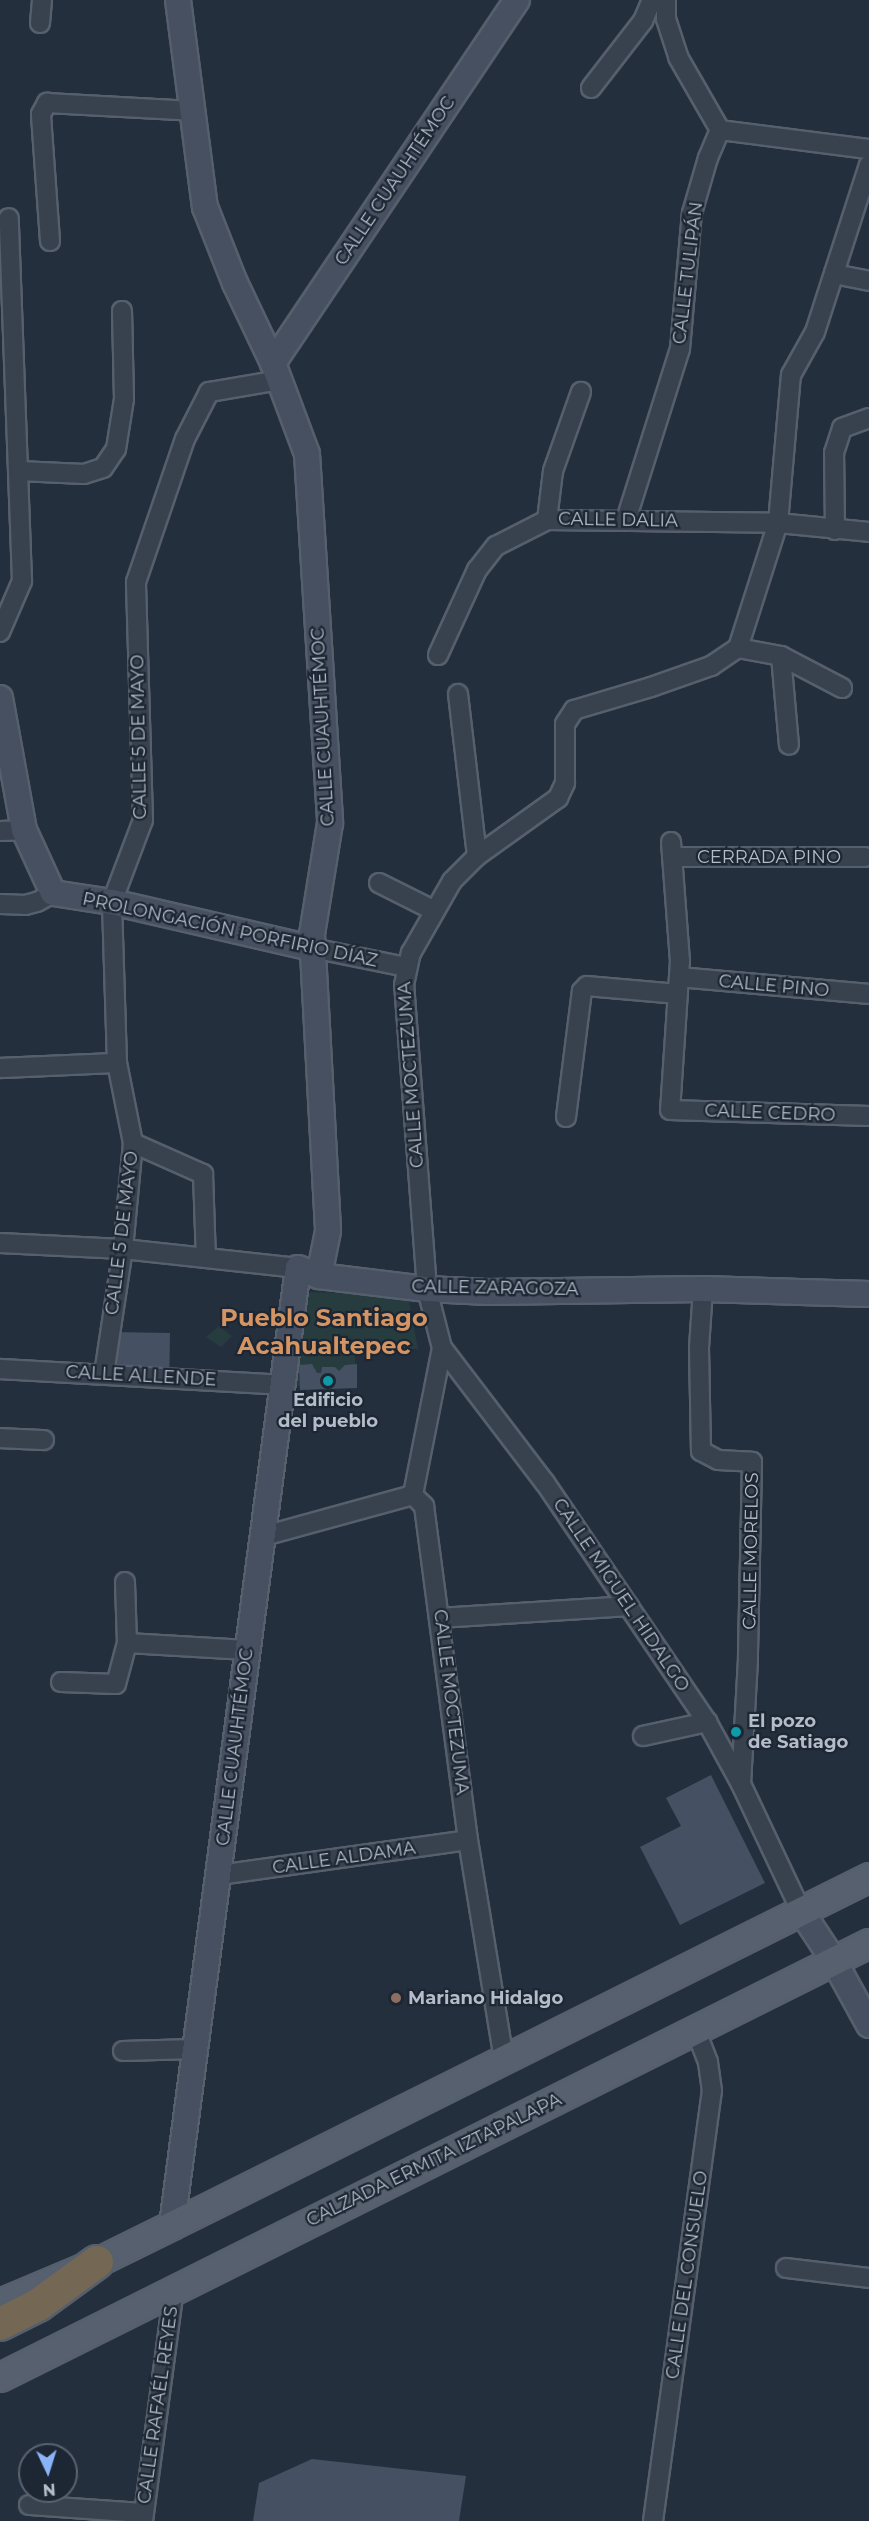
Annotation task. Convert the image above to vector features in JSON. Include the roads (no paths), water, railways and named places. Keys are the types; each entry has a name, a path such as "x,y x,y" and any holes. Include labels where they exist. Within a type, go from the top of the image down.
{"highway":[{"path":"0,2324 38,2305 97,2262"}],"main road":[{"path":"0,2303 97,2262 172,2226 869,1877"},
{"name":"CALZADA ERMITA IZTAPALAPA","path":"0,2377 869,1943"}],"street":[{"path":"40,23 42,0"},
{"name":"CALLE CUAUHTÉMOC","path":"172,2226 282,1385 308,1272 328,1231 312,934 330,823 308,454 276,371 235,283 205,207 178,0"},
{"name":"CALLE CUAUHTÉMOC","path":"276,371 517,0"},
{"path":"591,88 643,21 652,0"},
{"path":"666,0 666,19 678,57 720,130 869,149"},
{"path":"50,240 41,114 47,103 193,111"},
{"name":"CALLE TULIPÁN","path":"626,520 680,349 692,213 708,158 720,130"},
{"path":"842,688 781,656 738,648 778,523 791,375 815,332 869,165"},
{"path":"0,632 22,581 20,471 9,218"},
{"path":"834,274 869,280"},
{"path":"20,471 84,474 103,468 116,449 124,399 122,310"},
{"name":"CALLE 5 DE MAYO","path":"104,1374 123,1249 133,1143 117,1063 112,902 143,820 136,582 185,439 209,392 276,371"},
{"path":"547,520 553,471 581,392"},
{"path":"836,530 834,453 842,428 869,418"},
{"name":"CALLE DALIA","path":"438,655 477,570 496,546 547,520 778,523 869,532"},
{"name":"CALLE MOCTEZUMA","path":"427,1289 404,1009 406,967 433,910 452,881 477,856 558,798 565,783 565,724 574,710 711,666 738,648"},
{"path":"781,656 789,745"},
{"path":"458,694 477,856"},
{"path":"0,698 24,830 53,893 37,902 25,905 0,904"},
{"path":"0,831 24,830"},
{"name":"CERRADA PINO","path":"679,985 672,849 865,857"},
{"path":"379,883 433,910"},
{"name":"PROLONGACIÓN PORFIRIO DÍAZ","path":"53,893 112,902 406,967"},
{"name":"CALLE PINO","path":"566,1117 582,991 587,986 679,985 869,994"},
{"name":"CALLE CEDRO","path":"679,985 670,1110 869,1116"},
{"path":"1,1068 117,1063"},
{"path":"133,1143 203,1174 206,1258"},
{"name":"CALLE ZARAGOZA","path":"0,1243 123,1249 206,1258 427,1289 488,1292 703,1288 869,1294"},
{"name":"CALLE MORELOS","path":"703,1288 699,1348 701,1451 718,1461 752,1462 748,1659 741,1784"},
{"name":"CALLE MIGUEL HIDALGO","path":"427,1289 442,1348 545,1483 707,1722 741,1784 801,1911"},
{"path":"264,1536 413,1495 442,1348"},
{"name":"CALLE ALLENDE","path":"2,1373 104,1374 282,1385"},
{"path":"0,1438 44,1440"},
{"name":"CALLE MOCTEZUMA","path":"413,1495 424,1506 468,1840 504,2061"},
{"path":"61,1682 116,1684 127,1642 125,1582"},
{"path":"440,1618 629,1606"},
{"path":"127,1642 247,1650"},
{"path":"643,1736 707,1722"},
{"name":"CALLE ALDAMA","path":"219,1875 468,1840"},
{"path":"801,1911 834,1961 869,2025"},
{"name":"CALLE DEL CONSUELO","path":"653,2521 712,2091 708,2062 699,2039 692,2032"},
{"path":"123,2051 194,2049"},
{"path":"786,2268 869,2278"},
{"name":"CALLE RAFAÉL REYES","path":"143,2517 174,2289"},
{"path":"29,2505 143,2517"}],"place":[{"name":"Edificio del pueblo","path":"328,1381"},
{"name":"El pozo de Satiago","path":"736,1732"},
{"name":"Mariano Hidalgo","path":"396,1998"}],"district":[{"name":"Pueblo Santiago Acahualtepec","path":"324,1332"}]}
